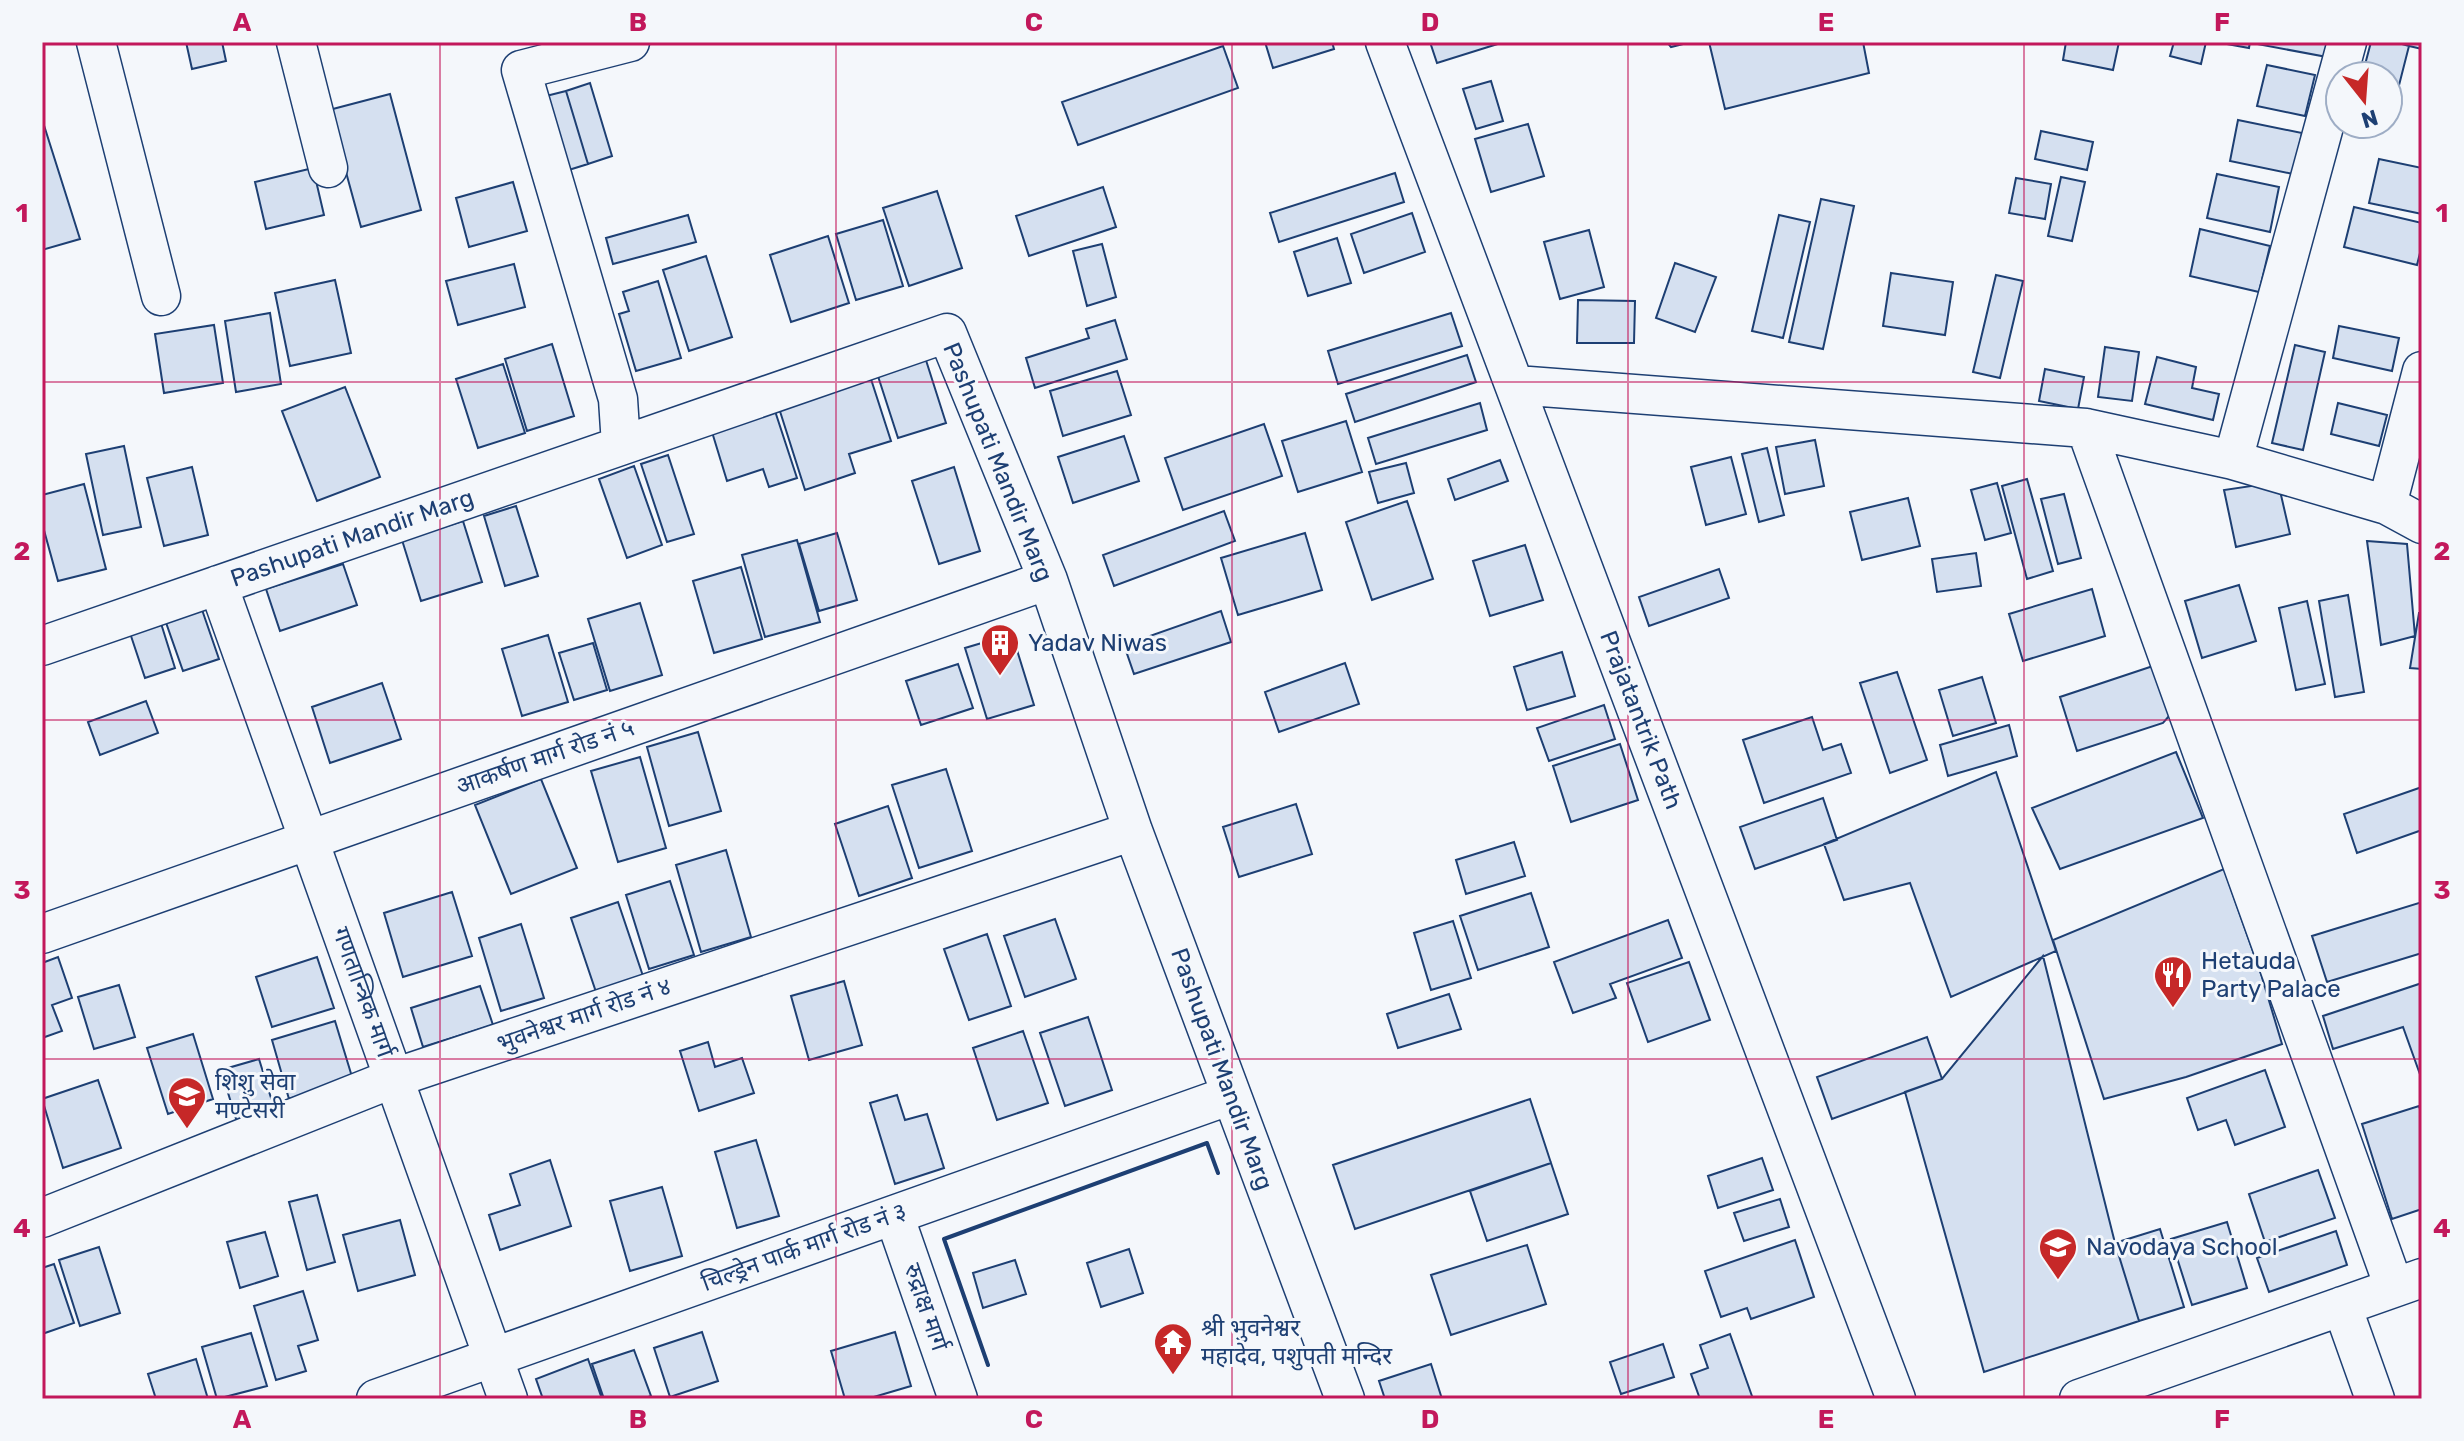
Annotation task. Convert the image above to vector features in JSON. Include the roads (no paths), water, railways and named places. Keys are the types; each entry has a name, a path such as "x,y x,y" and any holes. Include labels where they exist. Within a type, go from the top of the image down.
{"street":[{"path":"96,42 161,296"},
{"path":"296,42 328,168"},
{"path":"621,445 618,399 521,70 630,42"},
{"name":"Prajatantrik Path","path":"1385,42 1896,1399"},
{"path":"2233,460 2347,42"},
{"name":"Pashupati Mandir Marg","path":"42,646 947,333 1048,580 1133,831 1345,1399"},
{"path":"2387,505 2422,371"},
{"path":"1515,385 2086,428 2233,460 2387,505 2422,524"},
{"path":"2079,1399 2408,1283 2086,428"},
{"name":"आकर्षण मार्ग रोड नं ५","path":"42,934 1048,580"},
{"name":"गणतान्त्रिक मार्ग","path":"218,585 508,1399"},
{"name":"भुवनेश्वर मार्ग रोड नं ४","path":"42,1218 394,1078 1133,831"},
{"name":"चिल्ड्रेन पार्क मार्ग रोड नं ३","path":"376,1399 1231,1095"},
{"name":"रुद्राक्ष मार्ग","path":"894,1215 958,1399"},
{"path":"2342,1306 2375,1399"}],"place":[{"name":"Yadav Niwas","path":"1000,677"},
{"name":"Hetauda Party Palace","path":"2173,1009"},
{"name":"शिशु सेवा मण्टेसरी","path":"187,1130"},
{"name":"Navodaya School","path":"2058,1281"},
{"name":"श्री भुवनेश्वर महादेव, पशुपती मन्दिर","path":"1173,1376"}]}
